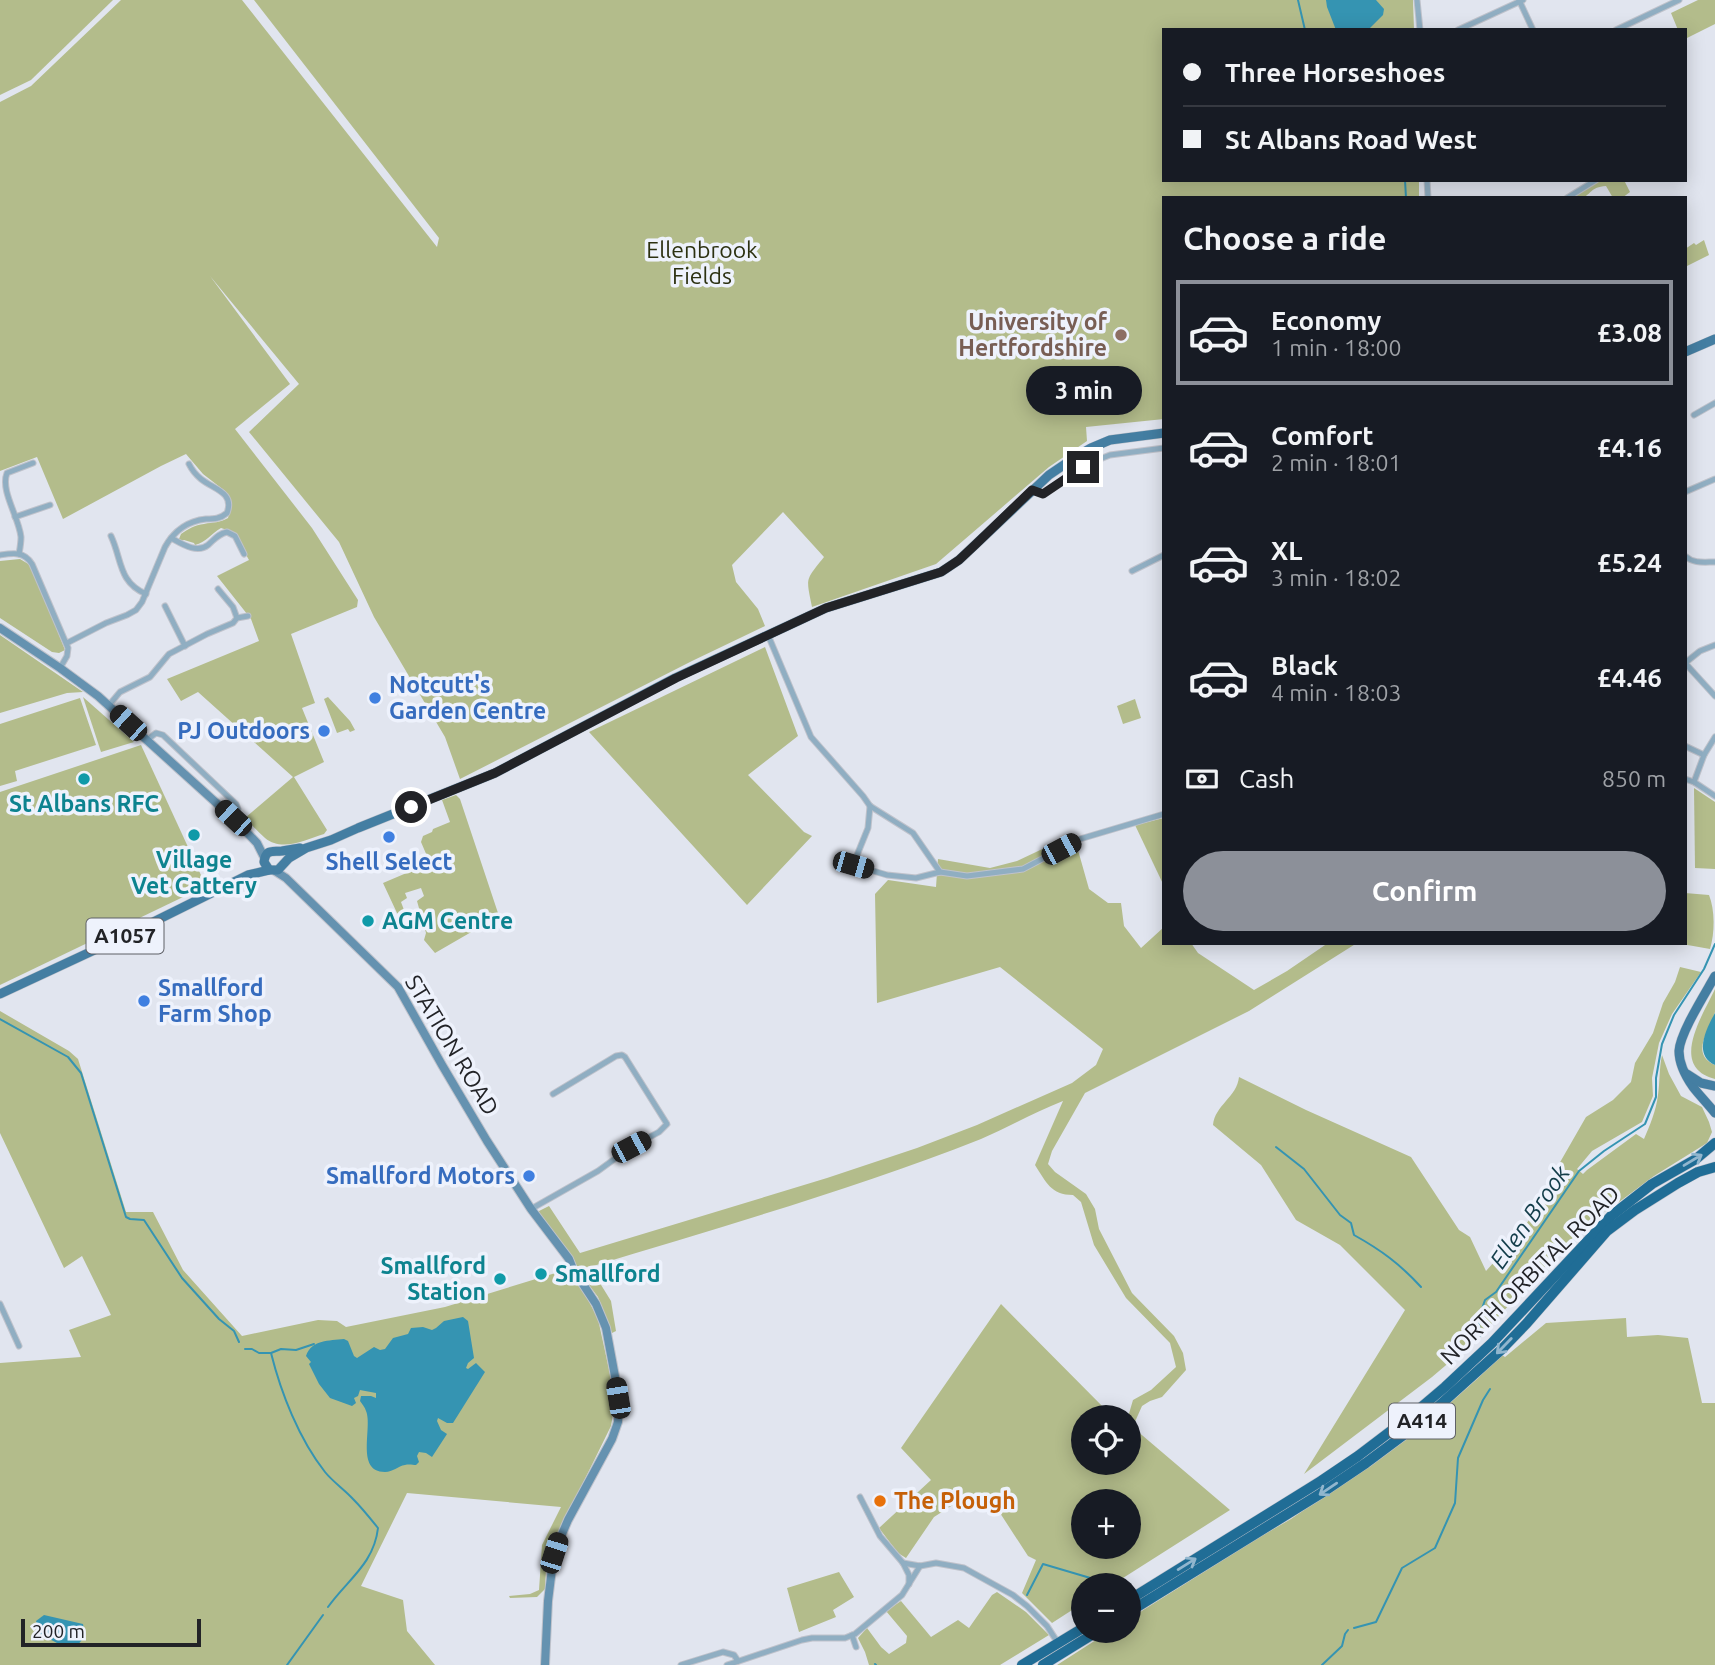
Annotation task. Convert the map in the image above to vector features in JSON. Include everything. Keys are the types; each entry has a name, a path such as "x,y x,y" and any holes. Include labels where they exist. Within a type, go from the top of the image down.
{"highway":[{"name":"NORTH ORBITAL ROAD","path":"1141,1593 1321,1481 1404,1422 1492,1343 1611,1216 1652,1184 1696,1159 1715,1143"},
{"name":"NORTH ORBITAL ROAD","path":"1141,1605 1320,1494 1421,1422 1501,1350 1607,1231 1678,1183 1698,1172 1715,1167"},
{"path":"1022,1665 1071,1635"},
{"path":"1043,1665 1079,1643"}],"main road":[{"path":"1687,351 1715,338"},
{"name":"A1057","path":"0,994 254,873 278,867 306,848 495,773 676,678 826,608 941,572 959,560 1049,475 1091,447 1110,440 1162,433"},
{"name":"A1057","path":"276,851 306,848"},
{"path":"276,851 283,856 278,867 265,865 264,858 268,853 276,851"},
{"name":"A1057","path":"254,873 264,858"},
{"path":"1715,976 1681,1040 1679,1056 1694,1088 1715,1113"},
{"path":"1685,1073 1701,1083 1715,1086"}],"street":[{"path":"1417,0 1420,28"},
{"path":"1462,28 1521,0 1532,28"},
{"path":"1620,28 1679,0"},
{"path":"1570,196 1593,182"},
{"path":"1694,415 1715,403"},
{"path":"1032,490 1043,494 1076,470 1110,456 1162,448"},
{"path":"19,554 21,537 4,489 5,475 33,463"},
{"path":"67,643 132,613 139,607 165,547 179,529 200,520 220,518 227,513 229,503 225,494 198,477 189,464"},
{"path":"1687,491 1715,479"},
{"path":"15,517 50,505"},
{"path":"171,538 188,547 201,548 220,534 230,533 237,539 244,554"},
{"path":"111,536 121,569 127,579 136,589 146,594"},
{"path":"0,555 19,554 27,557 32,564 67,643 68,654 60,667"},
{"path":"1132,571 1162,556"},
{"path":"1687,561 1715,562"},
{"path":"218,589 233,607 237,618"},
{"path":"165,606 185,646"},
{"path":"108,705 123,691 150,677 166,657 233,623 237,618 248,616"},
{"path":"0,628 60,667 108,705 233,818 257,843 264,858"},
{"path":"768,635 811,737 870,806 913,833 940,872"},
{"path":"1687,661 1700,651 1715,645"},
{"path":"1687,665 1715,696"},
{"path":"147,740 156,733 163,735 236,804 238,809 233,818"},
{"path":"1694,782 1703,755 1715,737"},
{"path":"1687,747 1703,755"},
{"path":"1687,780 1715,796"},
{"path":"870,806 868,828 853,865 887,875 916,878 940,872 967,877 1023,869 1080,839 1162,815"},
{"path":"257,843 276,851"},
{"name":"STATION ROAD","path":"278,867 286,878 398,987 513,1182 569,1259 596,1304 606,1328 613,1360 618,1422 554,1553 548,1601 545,1665"},
{"path":"531,1209 598,1171 631,1147 659,1132 667,1124 622,1055 553,1094"},
{"path":"0,1304 19,1346"},
{"path":"860,1497 880,1536 904,1563 909,1584"},
{"path":"904,1563 920,1566 936,1563 964,1568 1013,1595 1027,1606 1047,1626 1058,1643"},
{"path":"727,1665 803,1640 845,1638 852,1635 902,1595 920,1566"},
{"path":"852,1635 856,1647"},
{"path":"681,1665 723,1652 734,1655 738,1661"},
{"path":"755,1663 756,1655"}],"green space":[{"path":"0,0 113,0 31,80 0,95"},
{"name":"Ellenbrook Fields","path":"121,0 242,0 437,247 439,238 254,0 1413,0 1414,28 1162,28 1162,182 1419,182 1419,196 1162,196 1162,419 1086,427 1087,441 1049,467 936,564 812,607 809,580 824,557 783,512 732,565 736,582 758,609 765,626 460,779 445,737 374,617 339,542 249,432 299,384 210,276 290,384 235,429 312,528 358,600 357,607 291,634 315,703 302,708 324,762 294,777 327,830 324,834 301,842 279,844 265,838 245,818 293,777 198,692 181,701 167,679 259,641 251,619 217,576 249,560 233,532 221,528 195,545 179,539 181,534 192,528 228,518 232,504 225,491 203,474 186,454 63,519 37,457 0,471 0,102 31,86"},
{"path":"1698,0 1715,0 1715,24 1687,38 1687,28 1677,28 1671,13"},
{"path":"1596,182 1625,182 1630,192 1625,196 1612,196 1606,186 1594,189 1586,196 1573,196"},
{"path":"1704,240 1709,255 1687,266 1687,248 1694,243 1696,245"},
{"path":"20,559 30,565 38,582 65,650 59,653 52,652 0,618 0,561"},
{"path":"0,635 83,692 67,693 0,713"},
{"path":"765,647 798,736 748,775 804,832 812,836 747,905 589,732"},
{"path":"83,697 134,742 101,752"},
{"path":"328,697 355,730 350,732 348,729 337,733 324,699"},
{"path":"80,698 96,745 15,771 17,781 0,786 0,724"},
{"path":"1135,699 1141,718 1123,724 1117,706"},
{"path":"141,745 206,886 0,985 0,792"},
{"path":"1694,788 1715,802 1715,869 1695,868"},
{"path":"456,795 460,799 499,916 435,953 424,940 426,933 417,901 424,896 421,888 405,893 407,898 401,902 403,919 397,913 383,883 430,863 421,842 423,836 450,822 442,800"},
{"path":"1162,818 1162,882 1135,825"},
{"path":"1072,835 1089,889 1108,903 1121,903 1124,926 1141,948 1162,929 1162,945 1192,945 1198,953 1254,990 1325,945 1354,945 1249,1011 1085,1093 1052,1151 1048,1164 1086,1194 1095,1209 1099,1229 1132,1293 1174,1336 1183,1353 1186,1370 1162,1397 1150,1401 1141,1408 1141,1405 1132,1405 1133,1400 1151,1390 1176,1367 1170,1343 1126,1298 1094,1245 1081,1202 1073,1195 1054,1190 1035,1165 1063,1101 981,1139 885,1174 590,1267 611,1301 616,1331 612,1333 598,1297 539,1213 549,1206 580,1253 917,1148 1072,1083 1096,1065 1103,1049 1000,967 877,1003 875,894 888,880 936,887 938,859 990,868 1017,861"},
{"path":"1687,893 1709,895 1714,922 1710,949 1687,945"},
{"path":"1680,967 1701,972 1672,1014 1659,1043 1652,1078 1653,1096 1642,1122 1592,1151 1577,1169 1583,1174 1636,1134 1644,1139 1657,1101 1662,1055 1681,1096 1702,1107 1712,1132 1707,1143 1654,1176 1607,1211 1597,1212 1478,1338 1432,1377 1304,1474 1405,1310 1340,1245 1296,1220 1261,1165 1213,1125 1239,1077 1411,1157 1459,1230 1470,1237 1486,1271 1519,1234 1541,1203 1555,1171 1586,1117 1613,1100 1631,1082 1635,1063 1653,1033 1663,1003"},
{"path":"1715,989 1715,1012 1702,1047 1707,1060 1715,1065 1715,1079 1701,1073 1693,1064 1691,1052 1697,1026"},
{"path":"0,1011 78,1059 126,1212 153,1212 183,1270 242,1336 318,1320 337,1321 346,1327 445,1307 562,1271 568,1272 582,1288 598,1319 614,1408 611,1426 552,1546 546,1569 545,1589 537,1597 509,1596 530,1594 539,1590 542,1545 561,1507 407,1493 361,1586 403,1600 407,1631 435,1665 0,1665 0,1363 81,1357 69,1330 111,1315 82,1256 64,1268 0,1133"},
{"path":"1001,1304 1101,1405 1071,1405 1071,1475 1141,1475 1141,1434 1230,1510 1131,1573 1071,1573 1071,1611 1052,1623 1022,1593 1036,1560 1028,1556 1000,1513 970,1494 934,1517 906,1558 898,1553 879,1528 931,1480 901,1448"},
{"path":"1626,1318 1627,1337 1658,1335 1688,1338 1702,1403 1715,1403 1715,1665 1057,1665 1091,1643 1141,1643 1141,1611 1291,1519 1423,1427 1502,1355 1505,1357 1546,1323"},
{"path":"839,1572 854,1597 833,1610 836,1617 799,1632 787,1588"},
{"path":"997,1592 1026,1612 1049,1635 1000,1665 869,1665 858,1638 867,1628 889,1654 906,1643 907,1636 886,1611 901,1601 931,1637 958,1620 969,1628 992,1595"}],"water":[{"path":"1326,0 1376,0 1384,9 1383,15 1370,28 1335,28"},
{"path":"1715,1013 1715,1065 1704,1055 1703,1041"},
{"path":"463,1317 468,1321 474,1358 466,1368 476,1363 485,1372 453,1423 438,1418 441,1430 447,1434 432,1457 419,1452 419,1462 416,1465 402,1466 388,1472 376,1470 370,1465 368,1457 368,1418 360,1401 361,1396 376,1398 376,1393 360,1390 354,1398 356,1403 352,1406 330,1398 309,1364 311,1362 306,1356 309,1350 322,1342 344,1339 348,1341 357,1358 374,1347 385,1349 393,1338 408,1334 411,1328 423,1327 432,1330 444,1321"},
{"path":"44,1615 83,1624 85,1636 77,1646 57,1643 40,1634 36,1621"}],"waterway":[{"path":"1298,0 1305,28"},
{"path":"1405,182 1406,196"},
{"name":"Ellen Brook","path":"1481,1336 1478,1320 1485,1300 1496,1292 1579,1171 1645,1124 1656,1097 1656,1078 1662,1044 1674,1015 1704,969 1715,944"},
{"path":"0,1019 68,1057 81,1073 126,1217 144,1220 182,1278 219,1319 234,1331 239,1342"},
{"path":"1276,1147 1304,1169 1340,1215 1351,1223 1354,1235 1390,1258 1421,1287"},
{"path":"245,1349 271,1353 281,1349 296,1350 314,1344"},
{"path":"271,1353 286,1400 307,1445 325,1472 378,1528 365,1562 328,1607"},
{"name":"Ellen Brook","path":"1354,1628 1376,1622 1402,1568 1435,1548 1455,1503 1458,1458 1490,1389"},
{"path":"1027,1595 1043,1564 1073,1573"},
{"path":"287,1665 323,1615"},
{"name":"Ellen Brook","path":"1322,1665 1342,1646 1348,1630"}],"place":[{"name":"University of Hertfordshire","path":"1121,335"},
{"name":"Notcutt's Garden Centre","path":"375,698"},
{"name":"PJ Outdoors","path":"324,731"},
{"name":"St Albans RFC","path":"84,779"},
{"name":"Village Vet Cattery","path":"194,835"},
{"name":"Shell Select","path":"389,837"},
{"name":"AGM Centre","path":"368,921"},
{"name":"Smallford Farm Shop","path":"144,1001"},
{"name":"Smallford Motors","path":"529,1176"},
{"name":"Smallford","path":"541,1274"},
{"name":"Smallford Station","path":"500,1279"},
{"name":"The Plough","path":"880,1501"}],"route":[{"path":"411,807 495,773 676,678 826,608 941,572 959,560 1032,490 1043,494 1083,467"}]}
